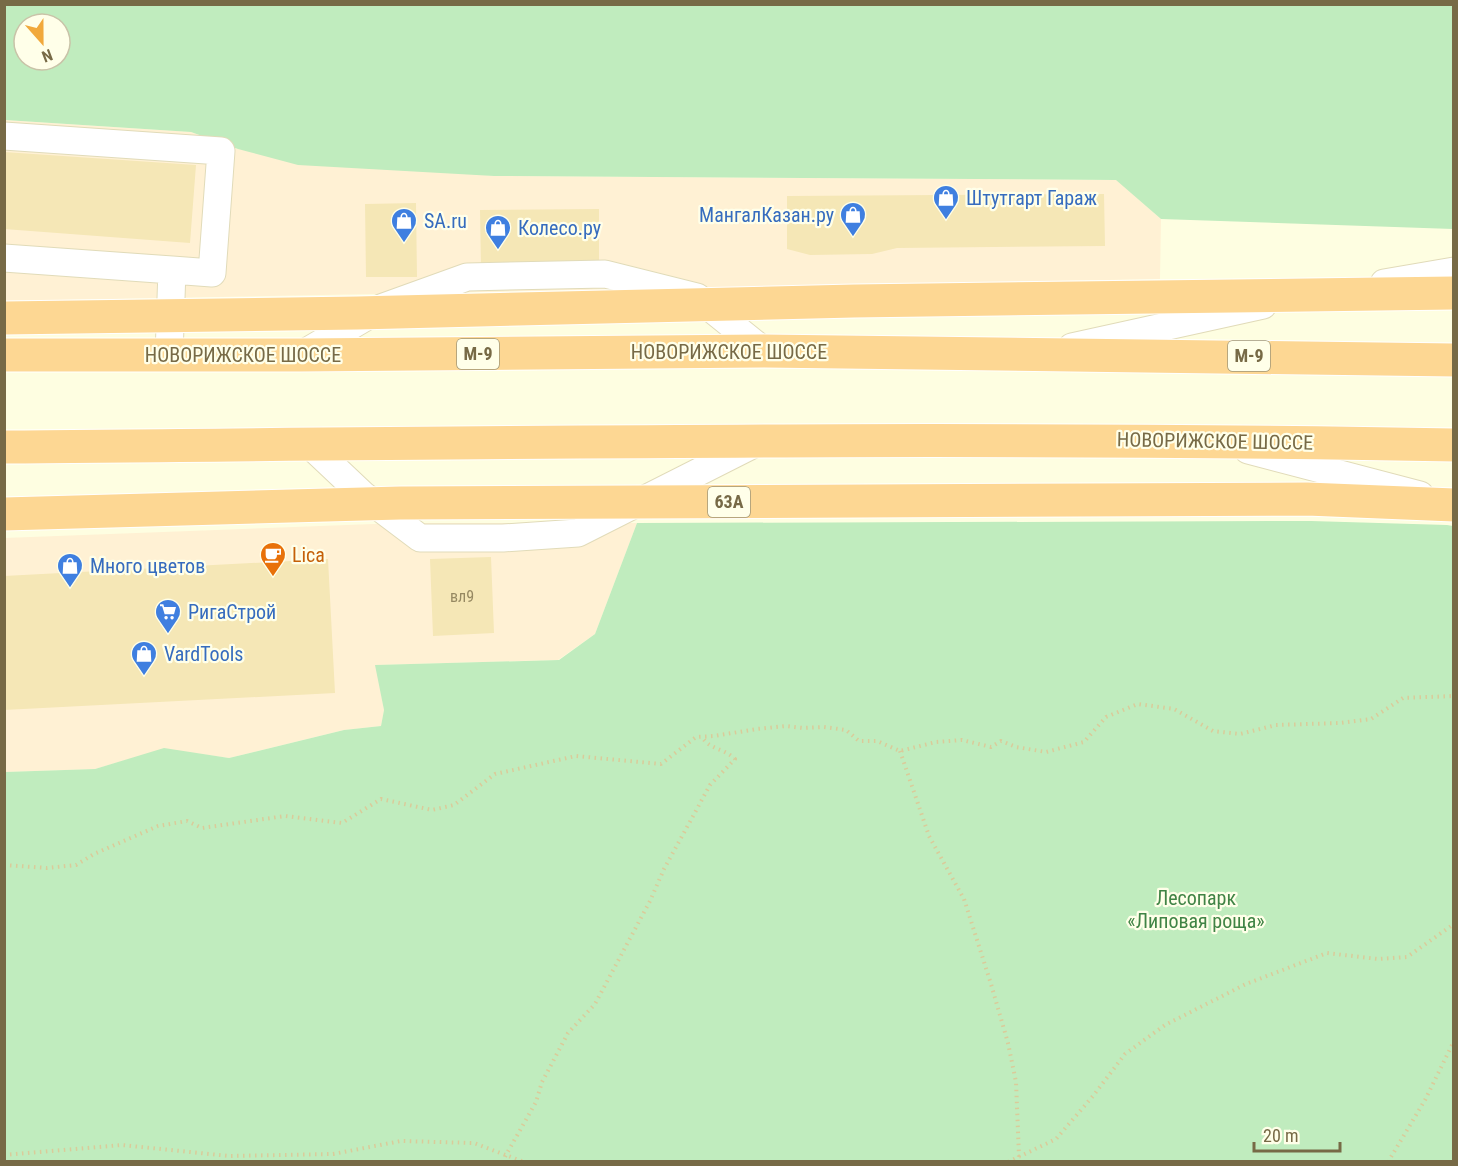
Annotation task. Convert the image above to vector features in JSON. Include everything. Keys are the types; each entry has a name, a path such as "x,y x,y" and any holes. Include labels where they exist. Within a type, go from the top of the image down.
{"highway":[{"path":"4,318 357,313 854,301 1454,293"},
{"name":"НОВОРИЖСКОЕ ШОССЕ","path":"4,355 764,351 1454,360"},
{"name":"НОВОРИЖСКОЕ ШОССЕ","path":"4,447 762,440 1212,440 1454,445"},
{"name":"63A","path":"4,514 400,503 1307,499 1454,504"}],"street":[{"path":"4,136 221,151 212,273 4,258"},
{"path":"169,355 172,270"},
{"path":"1044,353 1288,299 1454,271"},
{"path":"301,355 381,308 467,277 604,274 697,297 764,351"},
{"path":"309,444 363,495 420,538 503,538 578,533 762,440"},
{"path":"1212,440 1454,504"}],"path":[{"path":"4,865 48,868 76,865 94,854 158,826 186,821 202,828 285,816 342,823 381,799 432,810 454,805 495,774 576,756 661,764 696,737 786,726 846,730 860,741 877,741 900,751 936,742 962,740 991,747 1001,741 1016,747 1046,752 1084,742 1106,717 1138,704 1174,710 1213,731 1240,734 1276,725 1340,723 1371,719 1403,698 1454,696"},
{"path":"502,1161 536,1102 542,1082 568,1033 595,1004 650,901 663,869 710,785 735,759 727,751 706,743 702,736"},
{"path":"900,751 929,836 964,899 1008,1043 1016,1082 1019,1156 1017,1161"},
{"path":"1008,1161 1056,1139 1125,1054 1165,1025 1246,984 1327,953 1378,959 1407,957 1454,924"},
{"path":"1389,1161 1425,1100 1454,1041"},
{"path":"4,1155 122,1145 229,1156 333,1154 401,1141 474,1143 524,1161"}],"shaded area":[{"path":"4,120 191,132 238,149 494,176 1117,180 1161,219 1160,279 5,301"},
{"path":"400,523 637,523 595,634 558,660 376,665 384,710 381,726 344,730 229,758 164,749 95,769 5,772 4,538"}],"green space":[{"path":"4,5 1453,5 1453,229 1161,219 1116,180 494,176 298,165 238,149 191,132 5,120"},
{"name":"Лесопарк «Липовая роща»","path":"1311,521 1453,526 1453,1161 5,1161 5,772 95,769 164,748 229,758 344,730 381,726 384,710 375,665 559,660 595,634 637,523"}],"building":[{"path":"4,152 196,165 190,243 4,229"},
{"name":"Штутгарт Гараж","path":"1104,194 1105,246 897,248 872,254 810,255 787,249 787,196"},
{"path":"416,203 417,277 366,277 365,204"},
{"path":"599,209 599,267 481,268 480,210"},
{"path":"491,557 494,633 433,636 430,559"},
{"name":"РигаСтрой","path":"328,559 335,693 4,710 4,576"}],"place":[{"name":"Штутгарт Гараж","path":"946,221"},
{"name":"МангалКазан.ру","path":"853,238"},
{"name":"SA.ru","path":"404,244"},
{"name":"Колесо.ру","path":"498,251"},
{"name":"Lica","path":"273,578"},
{"name":"Много цветов","path":"70,589"},
{"name":"РигаСтрой","path":"168,635"},
{"name":"VardTools","path":"144,677"}]}
